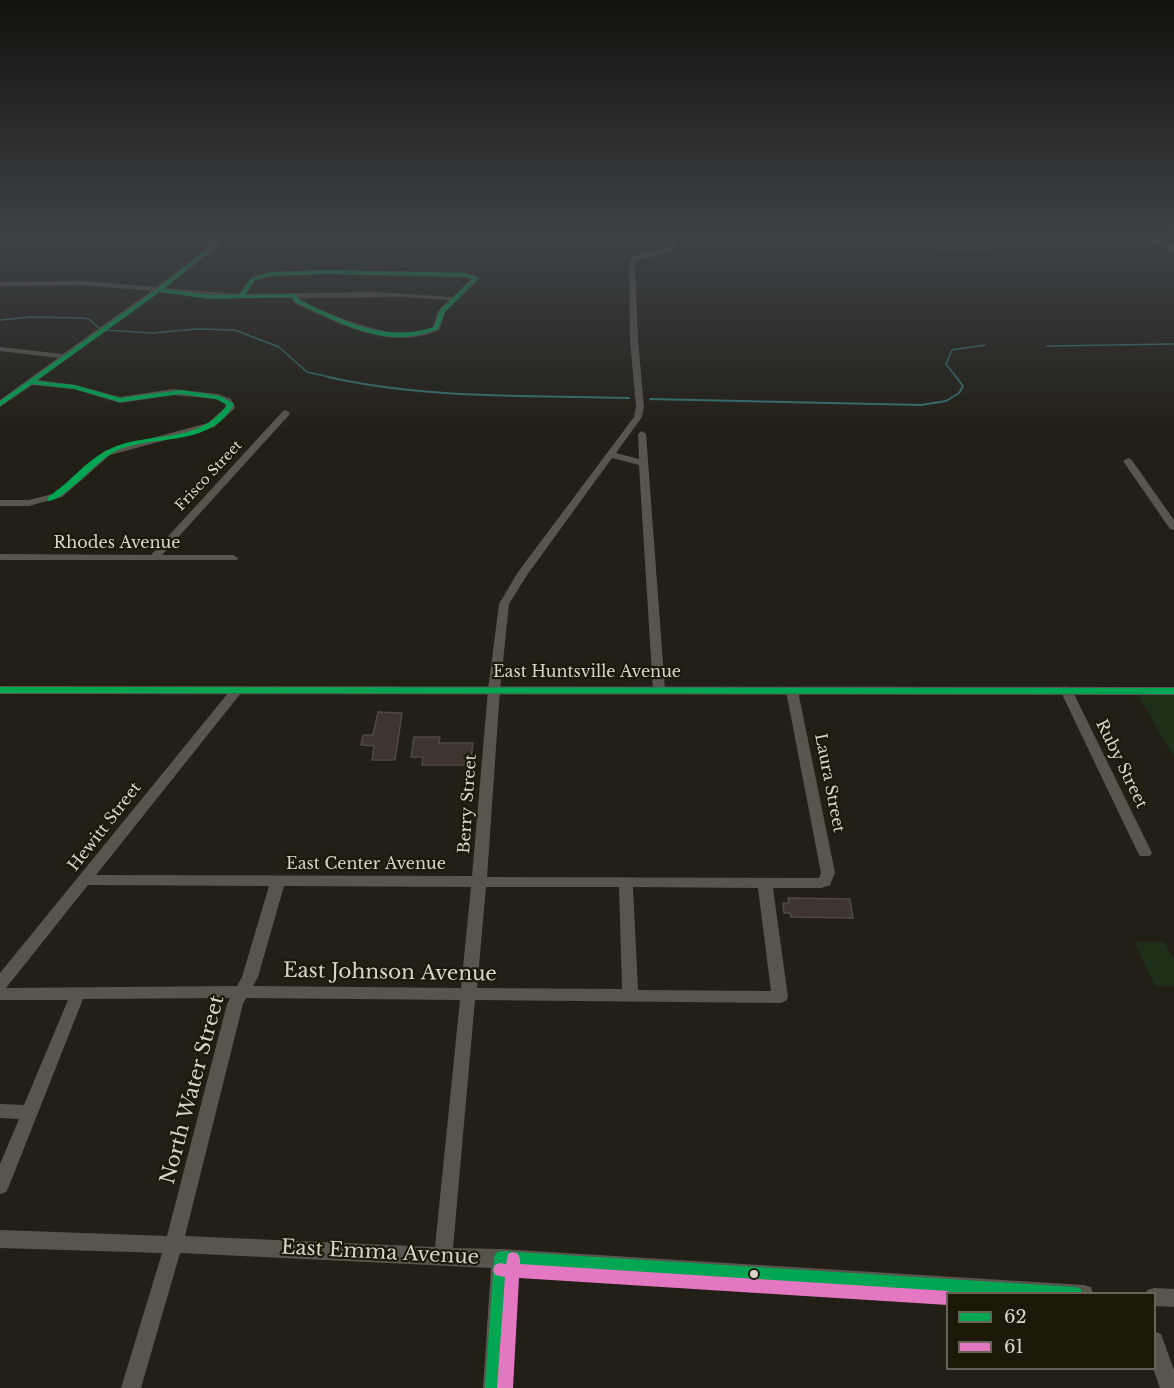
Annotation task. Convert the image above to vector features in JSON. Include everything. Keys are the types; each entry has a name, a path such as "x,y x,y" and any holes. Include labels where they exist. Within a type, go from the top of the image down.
{"main road":[{"name":"East Huntsville Avenue","path":"0,690 1174,691"}],"street":[{"path":"0,404 140,304"},
{"path":"303,304 398,337 421,335 432,331 442,311 450,304"},
{"name":"Berry Street","path":"443,1256 494,690 504,604 522,574 638,417 640,396 634,340 633,304"},
{"path":"0,349 66,357"},
{"path":"0,503 29,503 59,495 107,453 212,425 231,408 231,404 224,399 208,396 173,392 120,400 75,387 30,382"},
{"name":"Frisco Street","path":"153,558 286,413"},
{"path":"642,434 659,690"},
{"path":"612,455 644,463"},
{"path":"1128,461 1174,527"},
{"name":"Rhodes Avenue","path":"0,557 233,558"},
{"name":"Hewitt Street","path":"0,984 237,690"},
{"name":"Ruby Street","path":"1066,690 1145,853"},
{"name":"Laura Street","path":"792,691 828,873 825,881"},
{"name":"East Center Avenue","path":"86,880 765,884 814,884 825,881"},
{"name":"North Water Street","path":"131,1388 174,1243 235,1004 250,977 278,881"},
{"path":"626,883 630,997"},
{"name":"East Johnson Avenue","path":"0,994 242,992 467,996 780,997 765,884"},
{"path":"0,1186 78,993"},
{"path":"0,1111 31,1112"},
{"name":"East Emma Avenue","path":"0,1239 174,1243 501,1258 1067,1292"},
{"path":"493,1388 501,1258"},
{"path":"1156,1297 1174,1298"},
{"path":"1156,1344 1170,1388"}],"green space":[{"path":"1136,691 1174,691 1174,758"},
{"path":"1135,942 1165,942 1174,961 1174,986 1155,986"}],"building":[{"path":"378,712 402,713 395,760 372,760 374,746 361,745 363,735 373,735"},
{"path":"414,737 440,737 439,743 473,743 470,765 422,765 423,757 411,757"},
{"path":"788,898 850,899 853,918 791,917 790,913 784,913 783,903 789,903"}],"waterway":[{"path":"0,320 31,317 83,318 89,319 100,329"},
{"path":"106,330 152,333 197,329 235,330 279,347 307,372 334,378"},
{"path":"1047,346 1174,344"},
{"path":"957,378 946,364 952,350 985,345"},
{"path":"328,377 439,393 629,398"},
{"path":"650,399 921,405 946,401 959,393 963,386 956,377"}],"transit line":[{"name":"62","path":"0,404 140,304"},
{"name":"62","path":"303,304 365,330 401,335 419,334 436,328 442,311 449,304"},
{"name":"62","path":"30,382 75,387 120,400 181,392 218,397 231,404 222,417 194,432 113,450 96,461 67,488 51,499"},
{"name":"62","path":"0,690 1174,691"},
{"name":"62","path":"493,1388 501,1258 1044,1292"},
{"name":"61","path":"505,1388 513,1259"},
{"name":"61","path":"500,1270 946,1298"}]}
